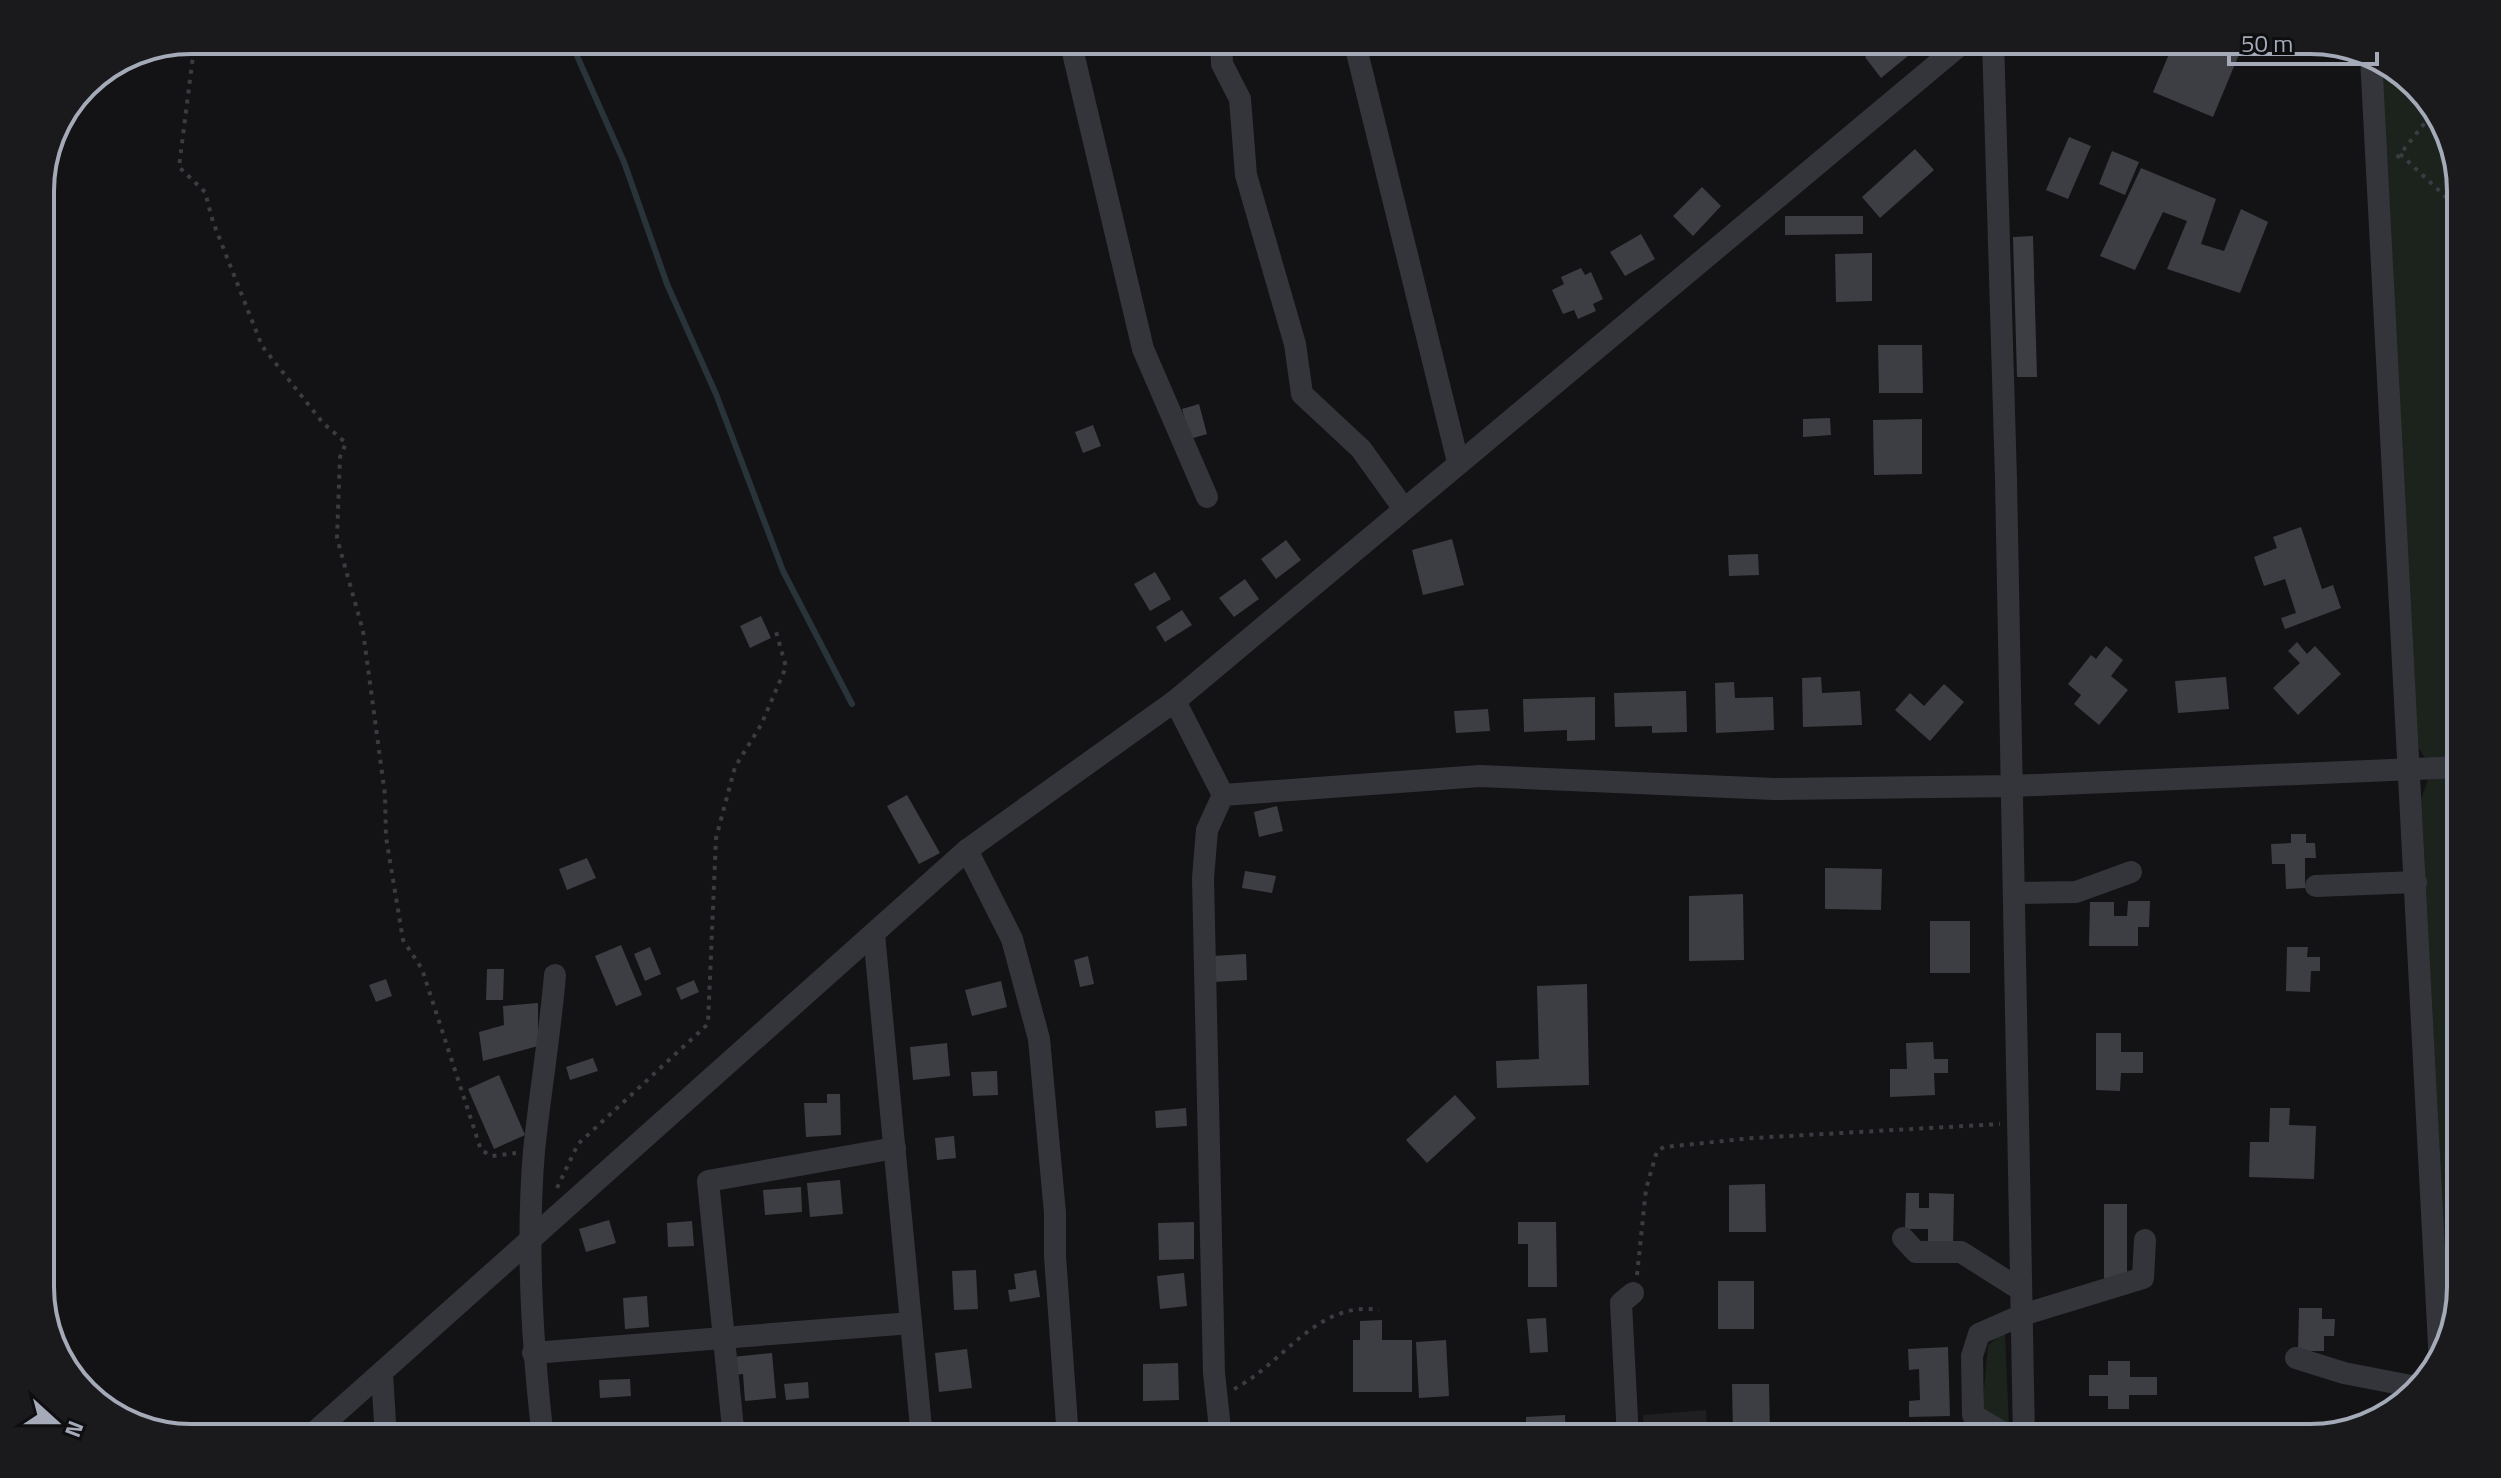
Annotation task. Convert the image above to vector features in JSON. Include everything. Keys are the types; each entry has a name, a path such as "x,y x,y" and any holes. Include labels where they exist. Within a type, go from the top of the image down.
{"street":[{"path":"1073,54 1143,349 1207,497"},
{"path":"1222,54 1222,64 1240,99 1246,175 1295,344 1302,394 1361,449 1404,509"},
{"path":"1357,54 1458,462"},
{"path":"324,1424 967,850 1175,701 1949,54"},
{"path":"1993,54 2013,786 2024,1424"},
{"path":"2372,69 2439,1334"},
{"path":"1175,701 1223,795"},
{"path":"1223,795 1480,776 1774,789 2013,786 2447,768"},
{"path":"1219,1424 1216,1393 1203,878 1207,830 1223,795"},
{"path":"967,850 1012,939 1039,1039 1055,1213 1055,1256 1067,1424"},
{"path":"2015,893 2076,892 2131,872"},
{"path":"2316,886 2416,882"},
{"path":"874,934 921,1424"},
{"path":"541,1424 533,1353 531,1240 534,1151 555,975"},
{"path":"732,1424 708,1181 895,1148"},
{"path":"1903,1238 1916,1252 1961,1252 2021,1290"},
{"path":"1988,1424 1973,1415 1972,1356 1979,1334 2022,1315 2143,1278 2145,1240"},
{"path":"1627,1424 1621,1303 1633,1293"},
{"path":"533,1353 911,1323"},
{"path":"2296,1358 2344,1373 2406,1385"},
{"path":"382,1374 385,1424"}],"path":[{"path":"193,54 179,167 205,192 213,222 262,346 323,423 346,443 340,457 337,538 363,631 385,795 386,837 403,940 422,969 481,1150 492,1156 534,1151"},
{"path":"2378,179 2427,120"},
{"path":"2400,154 2447,198"},
{"path":"551,1199 578,1144 708,1024 716,838 735,767 761,725 786,667 775,628"},
{"path":"1633,1293 1649,1176 1657,1151 1664,1147 1744,1139 2019,1123"},
{"path":"1216,1393 1237,1389 1318,1323 1358,1307 1379,1310"}],"shaded area":[{"path":"2372,69 2400,88 2424,115 2440,147 2447,182 2447,1287 2439,1332 2406,842 2432,768 2408,732"},
{"path":"2005,1332 2009,1424 2003,1424 1982,1411 1988,1345"},
{"path":"1706,1410 1707,1424 1643,1424 1643,1415"}],"building":[{"path":"1869,54 1910,54 1881,78 1865,57"},
{"path":"2169,54 2239,54 2213,117 2153,92"},
{"path":"2069,137 2091,146 2068,199 2046,190"},
{"path":"1915,149 1934,170 1880,218 1862,197"},
{"path":"2112,151 2139,162 2125,195 2099,184"},
{"path":"2141,168 2216,199 2201,244 2224,251 2241,209 2268,222 2240,293 2167,269 2187,221 2163,212 2135,270 2100,256"},
{"path":"1702,187 1721,206 1693,236 1673,216"},
{"path":"1785,216 1863,216 1863,234 1785,235"},
{"path":"1641,234 1655,259 1625,276 1610,252"},
{"path":"2033,236 2037,377 2017,377 2013,237"},
{"path":"1872,253 1872,301 1836,302 1835,254"},
{"path":"1581,268 1585,275 1591,272 1603,299 1593,304 1596,311 1578,319 1574,310 1563,314 1552,290 1564,284 1561,277"},
{"path":"1878,345 1922,345 1923,393 1879,393"},
{"path":"1199,404 1207,434 1190,439 1182,409"},
{"path":"1830,418 1831,435 1803,437 1803,419"},
{"path":"1922,419 1922,474 1874,475 1873,420"},
{"path":"1093,425 1101,446 1083,453 1075,432"},
{"path":"2301,527 2322,589 2333,585 2341,608 2285,629 2281,618 2296,613 2285,579 2264,586 2254,557 2277,548 2273,537"},
{"path":"1452,539 1464,585 1423,595 1412,550"},
{"path":"1286,540 1301,560 1276,579 1261,559"},
{"path":"1758,554 1759,575 1729,576 1728,555"},
{"path":"1155,572 1171,599 1150,611 1134,584"},
{"path":"1245,579 1259,599 1234,617 1219,598"},
{"path":"1182,610 1192,625 1165,642 1156,627"},
{"path":"761,616 771,638 750,648 740,626"},
{"path":"2297,642 2307,654 2315,646 2341,674 2298,715 2273,688 2300,663 2288,651"},
{"path":"2106,646 2123,660 2111,676 2128,690 2099,725 2074,704 2081,695 2068,684 2091,655 2096,659"},
{"path":"1821,677 1822,693 1860,691 1862,725 1803,727 1802,678"},
{"path":"2226,677 2229,709 2178,713 2175,681"},
{"path":"1734,682 1735,698 1773,697 1774,730 1716,733 1715,683"},
{"path":"1944,684 1964,702 1930,741 1895,710 1910,693 1924,706"},
{"path":"1686,691 1687,732 1652,733 1652,726 1615,727 1614,693"},
{"path":"1595,697 1595,740 1567,741 1567,730 1524,732 1523,699"},
{"path":"1488,709 1490,731 1456,733 1454,711"},
{"path":"907,795 940,853 919,864 887,806"},
{"path":"1277,806 1283,831 1259,837 1254,812"},
{"path":"2291,834 2306,834 2306,843 2315,843 2316,858 2305,858 2305,888 2286,889 2285,864 2272,864 2271,844 2291,843"},
{"path":"587,858 596,878 567,890 559,869"},
{"path":"1825,868 1882,869 1881,910 1825,909"},
{"path":"1245,871 1276,876 1272,893 1242,888"},
{"path":"1743,894 1744,960 1689,961 1689,896"},
{"path":"2128,901 2150,901 2149,927 2138,927 2138,946 2089,946 2090,902 2114,902 2114,916 2127,916"},
{"path":"1930,921 1970,921 1970,973 1930,973"},
{"path":"621,945 642,995 616,1006 595,956"},
{"path":"650,947 661,974 645,981 634,954"},
{"path":"2287,947 2308,947 2307,957 2320,957 2320,971 2311,971 2310,992 2286,991"},
{"path":"1246,954 1247,980 1213,982 1212,956"},
{"path":"1088,956 1094,984 1080,987 1074,960"},
{"path":"487,969 504,969 503,1000 486,1000"},
{"path":"386,979 392,996 376,1002 369,985"},
{"path":"694,980 699,992 681,1000 676,988"},
{"path":"1001,981 1007,1007 972,1016 965,990"},
{"path":"1587,984 1589,1085 1497,1088 1496,1061 1539,1059 1537,986"},
{"path":"538,1003 538,1046 483,1061 479,1032 504,1025 503,1006"},
{"path":"2096,1033 2121,1033 2121,1052 2143,1052 2143,1073 2121,1073 2120,1091 2096,1090"},
{"path":"1933,1042 1934,1059 1948,1059 1948,1073 1934,1073 1935,1095 1890,1097 1890,1069 1907,1069 1906,1043"},
{"path":"947,1043 950,1076 913,1080 910,1047"},
{"path":"593,1058 598,1071 570,1080 566,1067"},
{"path":"997,1071 998,1095 973,1096 971,1072"},
{"path":"499,1075 525,1135 494,1149 468,1089"},
{"path":"827,1094 840,1094 841,1135 806,1137 804,1103 827,1103"},
{"path":"1455,1095 1476,1118 1427,1163 1406,1140"},
{"path":"1186,1108 1187,1126 1156,1128 1155,1111"},
{"path":"2270,1108 2290,1108 2289,1125 2316,1126 2314,1179 2249,1177 2250,1142 2269,1142"},
{"path":"954,1136 956,1158 937,1160 935,1138"},
{"path":"840,1180 843,1214 810,1217 807,1183"},
{"path":"1765,1184 1766,1232 1729,1232 1729,1185"},
{"path":"801,1187 802,1212 765,1215 763,1190"},
{"path":"1906,1193 1919,1193 1919,1208 1929,1208 1929,1193 1954,1194 1953,1246 1928,1246 1928,1229 1905,1229"},
{"path":"2104,1204 2127,1204 2127,1278 2104,1278"},
{"path":"609,1220 616,1243 586,1252 579,1229"},
{"path":"692,1221 694,1246 668,1247 667,1223"},
{"path":"1194,1222 1194,1259 1159,1260 1158,1223"},
{"path":"1518,1222 1556,1222 1557,1287 1528,1287 1528,1244 1518,1244"},
{"path":"976,1270 978,1309 954,1310 952,1271"},
{"path":"1036,1270 1040,1297 1010,1302 1008,1290 1016,1289 1014,1274"},
{"path":"1184,1273 1187,1306 1160,1309 1157,1276"},
{"path":"1718,1281 1754,1281 1754,1329 1718,1329"},
{"path":"647,1296 649,1327 625,1329 623,1298"},
{"path":"2299,1308 2322,1308 2322,1319 2335,1319 2334,1336 2324,1336 2324,1351 2298,1351"},
{"path":"1546,1318 1548,1352 1530,1353 1527,1319"},
{"path":"1382,1320 1382,1340 1412,1340 1412,1392 1353,1392 1353,1340 1360,1340 1360,1321"},
{"path":"1446,1340 1449,1396 1419,1398 1416,1342"},
{"path":"1948,1347 1950,1416 1909,1417 1909,1401 1920,1400 1919,1369 1909,1370 1908,1349"},
{"path":"967,1349 972,1388 939,1392 935,1353"},
{"path":"772,1353 776,1398 745,1401 743,1374 734,1375 732,1357"},
{"path":"2108,1361 2130,1361 2130,1377 2157,1377 2157,1395 2129,1395 2129,1409 2108,1409 2108,1396 2089,1396 2089,1375 2108,1375"},
{"path":"1178,1363 1179,1400 1143,1401 1143,1364"},
{"path":"630,1379 631,1396 600,1398 599,1380"},
{"path":"808,1382 809,1398 786,1400 784,1384"},
{"path":"1732,1384 1769,1384 1770,1424 1733,1424"},
{"path":"1565,1415 1565,1424 1526,1424 1526,1417"}],"waterway":[{"path":"576,54 624,162 667,284 716,394 783,571 852,704"}]}
